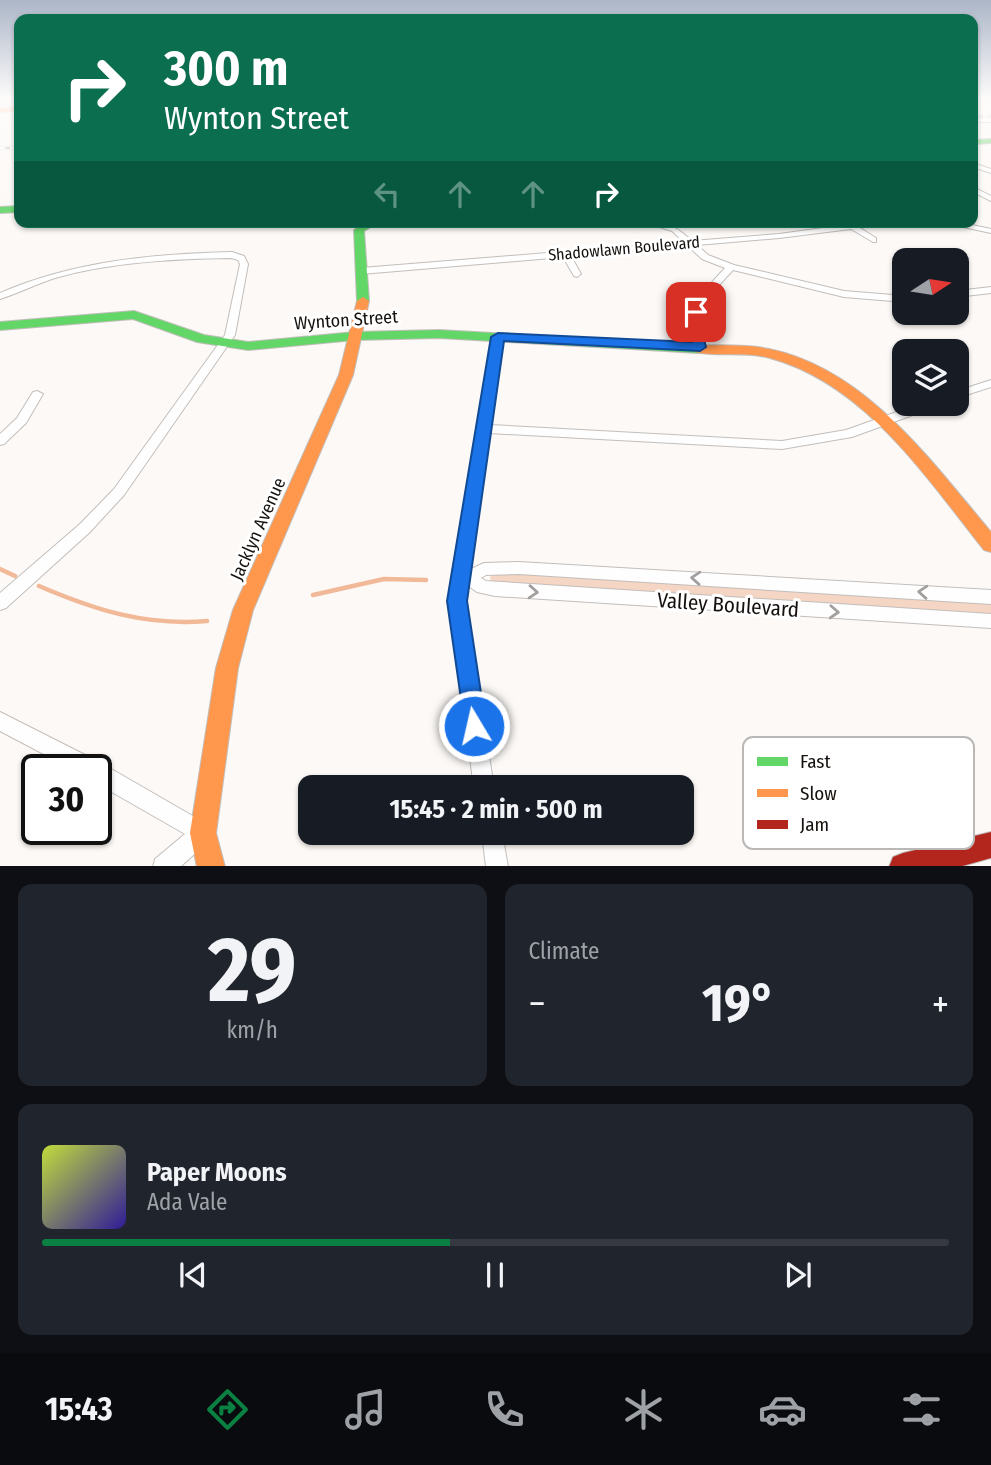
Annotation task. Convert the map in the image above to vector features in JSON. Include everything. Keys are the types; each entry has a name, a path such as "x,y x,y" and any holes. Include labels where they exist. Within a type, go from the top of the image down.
{"street":[{"name":"Jacklyn Avenue","path":"211,866 203,833 232,646 243,610 346,375 363,300 359,230 363,228"},
{"path":"671,228 705,257 731,267 844,295 892,298"},
{"name":"Shadowlawn Boulevard","path":"361,271 842,228"},
{"path":"855,228 873,240"},
{"path":"565,253 577,274"},
{"path":"0,296 42,280 107,266 232,254 241,258 244,264 230,335 118,492 85,528 0,603"},
{"path":"700,347 695,321 698,306 731,267"},
{"path":"970,293 991,290"},
{"name":"Wynton Street","path":"0,326 134,315 156,320 177,332 248,346 355,336 439,334 747,349 788,358 819,374 883,422 991,545"},
{"path":"482,775 458,623 482,429 498,337"},
{"path":"969,391 991,383"},
{"path":"0,441 22,420 37,394"},
{"path":"482,429 764,445 823,440 899,416"},
{"name":"Valley Boulevard","path":"463,578 484,569 519,568 991,597"},
{"name":"Valley Boulevard","path":"463,578 495,590 991,621"},
{"path":"0,721 63,754"},
{"path":"112,781 203,833 163,866"},
{"path":"494,845 497,866"},
{"path":"903,866 991,845"}],"shaded area":[{"path":"498,572 991,601 991,615 491,582 490,577"}],"waterway":[{"path":"0,569 15,576"},
{"path":"313,595 384,579 426,580"},
{"path":"39,586 121,614 162,621 207,621"}],"railway":[{"path":"0,148 14,148"}],"traffic: fast":[{"path":"978,142 991,141"},
{"path":"0,210 14,209"},
{"path":"363,228 359,230 363,301"},
{"path":"0,326 134,315 202,339 248,346 355,336 439,334 700,349"}],"traffic: slow":[{"path":"211,866 203,833 227,668 243,610 346,375 363,301"},
{"path":"700,349 769,353 802,363 834,381 893,431 991,545"}],"traffic: jam":[{"path":"907,866 991,845"}],"route":[{"path":"474,726 457,601 498,337 700,347 696,332 696,312"}]}
